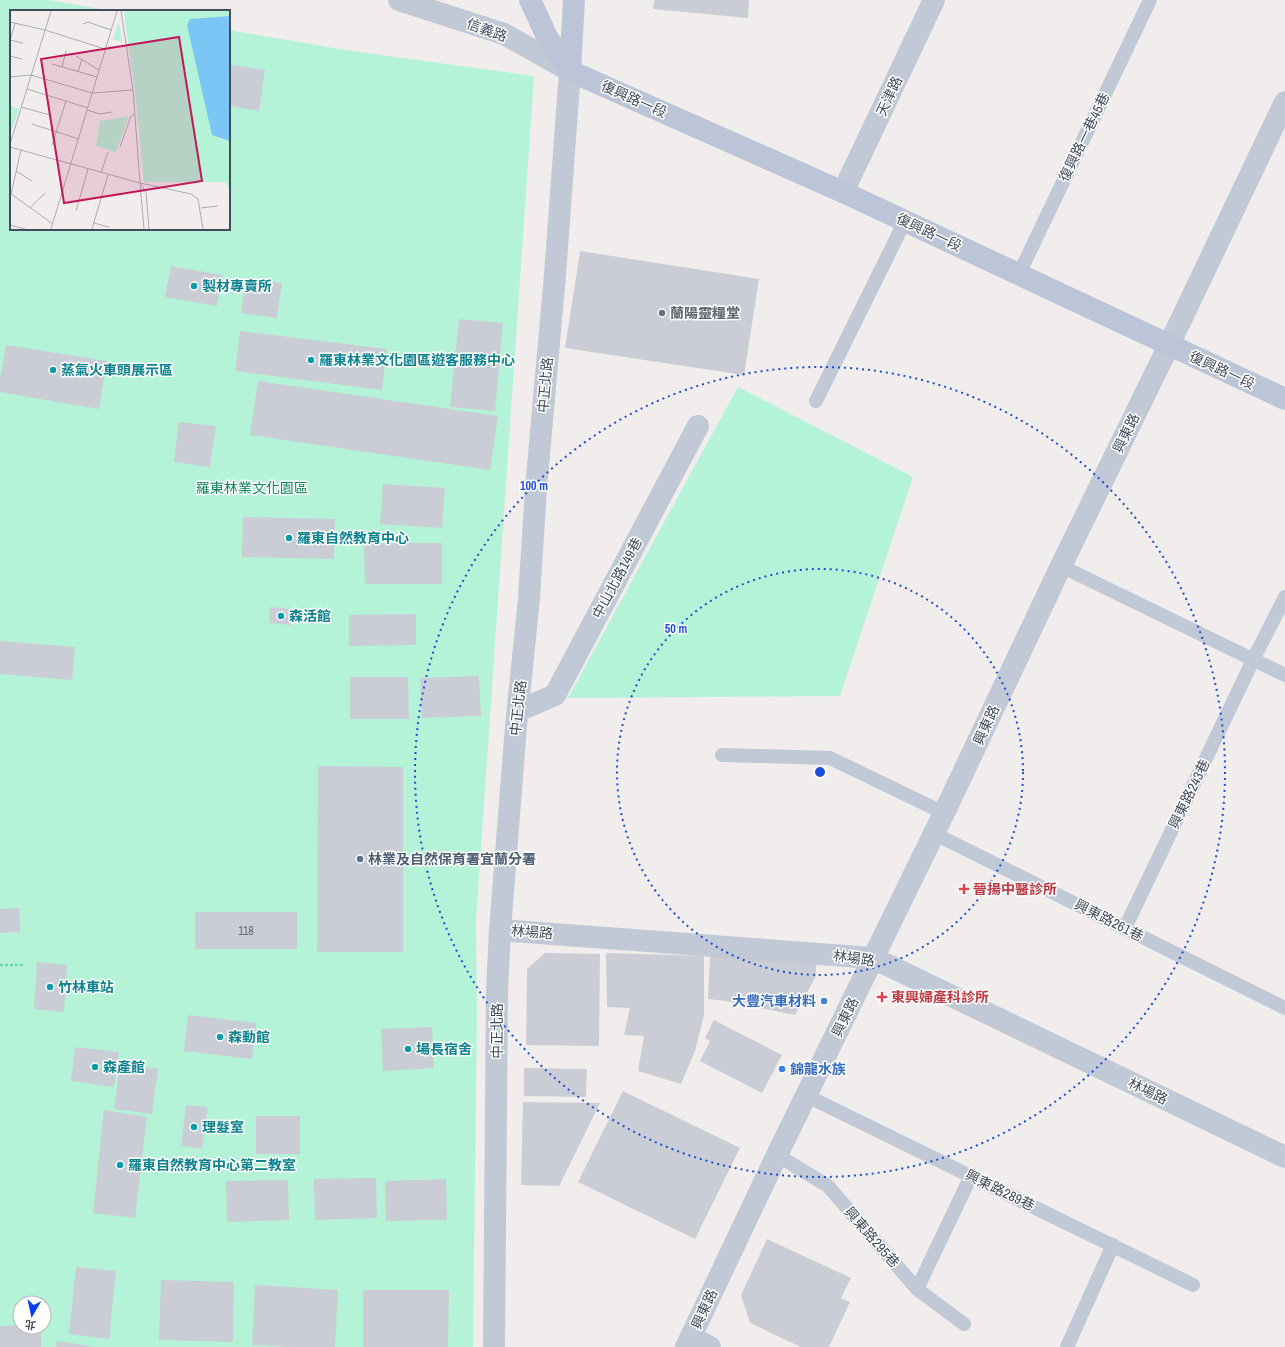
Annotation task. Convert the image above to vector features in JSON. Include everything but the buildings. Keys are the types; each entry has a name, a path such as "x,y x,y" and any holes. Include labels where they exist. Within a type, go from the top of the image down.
{"main road":[{"path":"530,0 548,39 570,71"},
{"name":"中正北路","path":"570,71 574,0"},
{"name":"復興路一段","path":"570,71 905,220 1285,399"}],"street":[{"name":"信義路","path":"399,0 504,34 570,71"},
{"name":"天津路","path":"843,192 934,0"},
{"name":"中正北路","path":"494,1347 497,990 500,930 529,598 536,488 555,275 570,71"},
{"name":"興東路","path":"688,1342 1285,102"},
{"name":"中山北路149巷","path":"518,711 555,695 698,426"},
{"name":"林場路","path":"500,930 873,958 1285,1157"},
{"path":"688,1342 710,1347"}],"lane":[{"name":"復興路一巷45巷","path":"1019,274 1150,0"},
{"path":"816,401 905,220"},
{"path":"1061,566 1285,675"},
{"name":"興東路243巷","path":"1126,928 1253,660 1285,597"},
{"path":"722,755 830,758 944,813"},
{"name":"興東路261巷","path":"933,833 1285,1008"},
{"name":"興東路289巷","path":"807,1096 1194,1285"},
{"name":"興東路295巷","path":"777,1155 828,1186 917,1289 964,1324"},
{"path":"917,1289 971,1176"},
{"path":"1067,1347 1113,1245"}],"path":[{"path":"0,965 23,965"}],"green space":[{"name":"羅東林業文化園區","path":"0,0 48,0 107,10 10,10 10,230 230,230 230,30 345,50 534,76 476,920 477,1013 473,1347 0,1347"},
{"path":"738,387 913,477 840,696 568,698"}],"place":[{"name":"製材專賣所","path":"194,286"},
{"name":"蘭陽靈糧堂","path":"662,313"},
{"name":"羅東林業文化園區遊客服務中心","path":"311,360"},
{"name":"蒸氣火車頭展示區","path":"53,370"},
{"name":"羅東自然教育中心","path":"289,538"},
{"name":"森活館","path":"281,616"},
{"name":"林業及自然保育署宜蘭分署","path":"360,859"},
{"name":"晉揚中醫診所","path":"964,889"},
{"name":"竹林車站","path":"50,987"},
{"name":"東興婦產科診所","path":"882,997"},
{"name":"大豐汽車材料","path":"824,1001"},
{"name":"森動館","path":"220,1037"},
{"name":"場長宿舍","path":"408,1049"},
{"name":"森產館","path":"95,1067"},
{"name":"錦龍水族","path":"782,1069"},
{"name":"理髮室","path":"194,1127"},
{"name":"羅東自然教育中心第二教室","path":"120,1165"}]}
